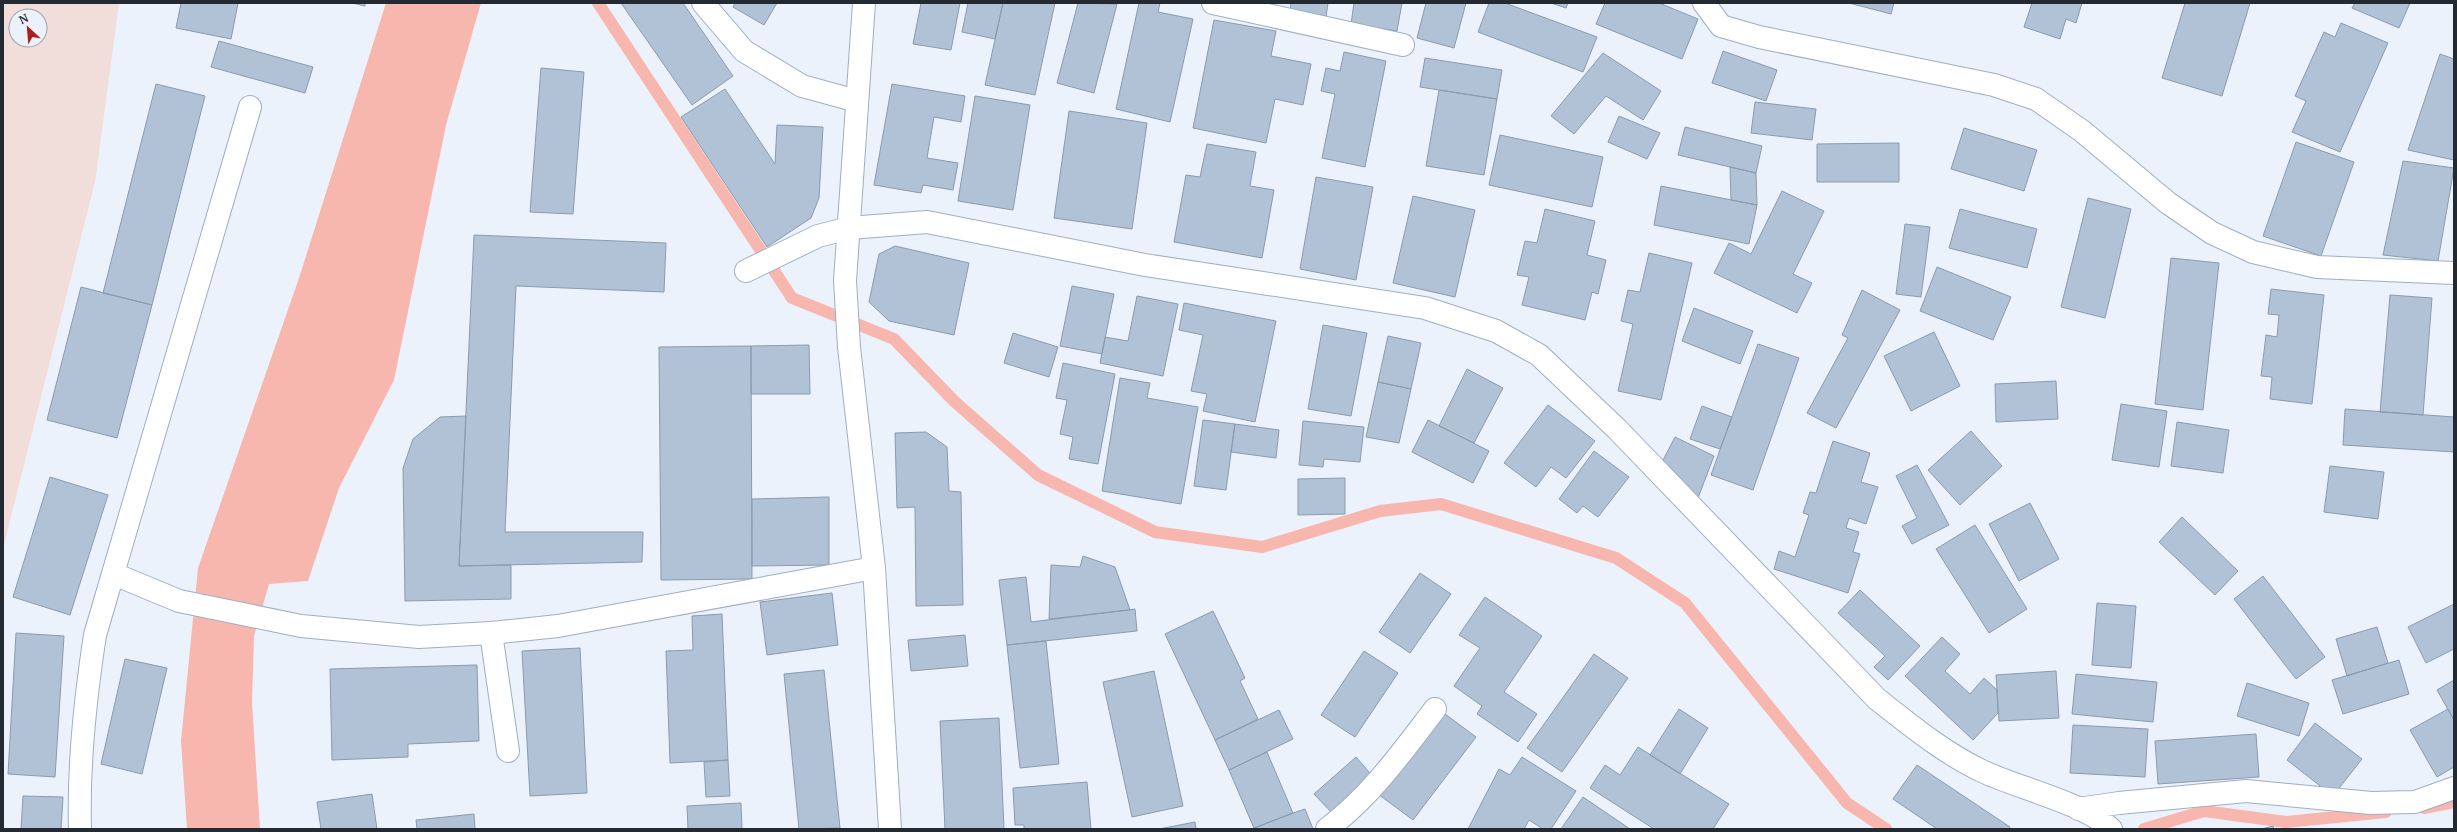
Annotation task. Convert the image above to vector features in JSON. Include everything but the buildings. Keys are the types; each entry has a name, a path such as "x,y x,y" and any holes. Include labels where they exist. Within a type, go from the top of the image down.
{"street":[{"path":"703,3 744,51 802,86 857,101"},
{"path":"864,3 845,281 849,347 874,568 890,829"},
{"path":"1213,3 1403,45"},
{"path":"1704,3 1721,26 1759,37 1994,85 2036,99 2082,131 2168,203 2212,234 2253,252 2317,267 2454,273"},
{"path":"80,829 79,779 83,712 95,635 250,107"},
{"path":"746,271 818,236 849,228 927,222 1145,265 1425,308 1496,331 1539,355 1617,429 1877,699 1922,734 1981,771 2078,809 2107,825"},
{"path":"114,574 179,601 301,626 419,637 491,633 558,626 874,568"},
{"path":"491,633 508,750"},
{"path":"1327,829 1352,810 1377,783 1436,709"},
{"path":"2078,809 2119,803 2246,791 2371,803 2415,802 2454,788"}],"shaded area":[{"path":"3,3 119,3 95,182 3,549"},
{"path":"386,3 481,3 446,125 394,380 339,488 308,581 269,584 254,636 252,702 260,829 187,829 181,741 198,568 299,278"}],"waterway":[{"path":"598,3 792,298 894,339 954,401 1038,475 1155,532 1262,547 1380,511 1441,504 1616,558 1685,603 1847,803 1886,829"},
{"path":"2424,808 2454,802"},
{"path":"2144,829 2204,811 2286,822 2386,812"}]}
